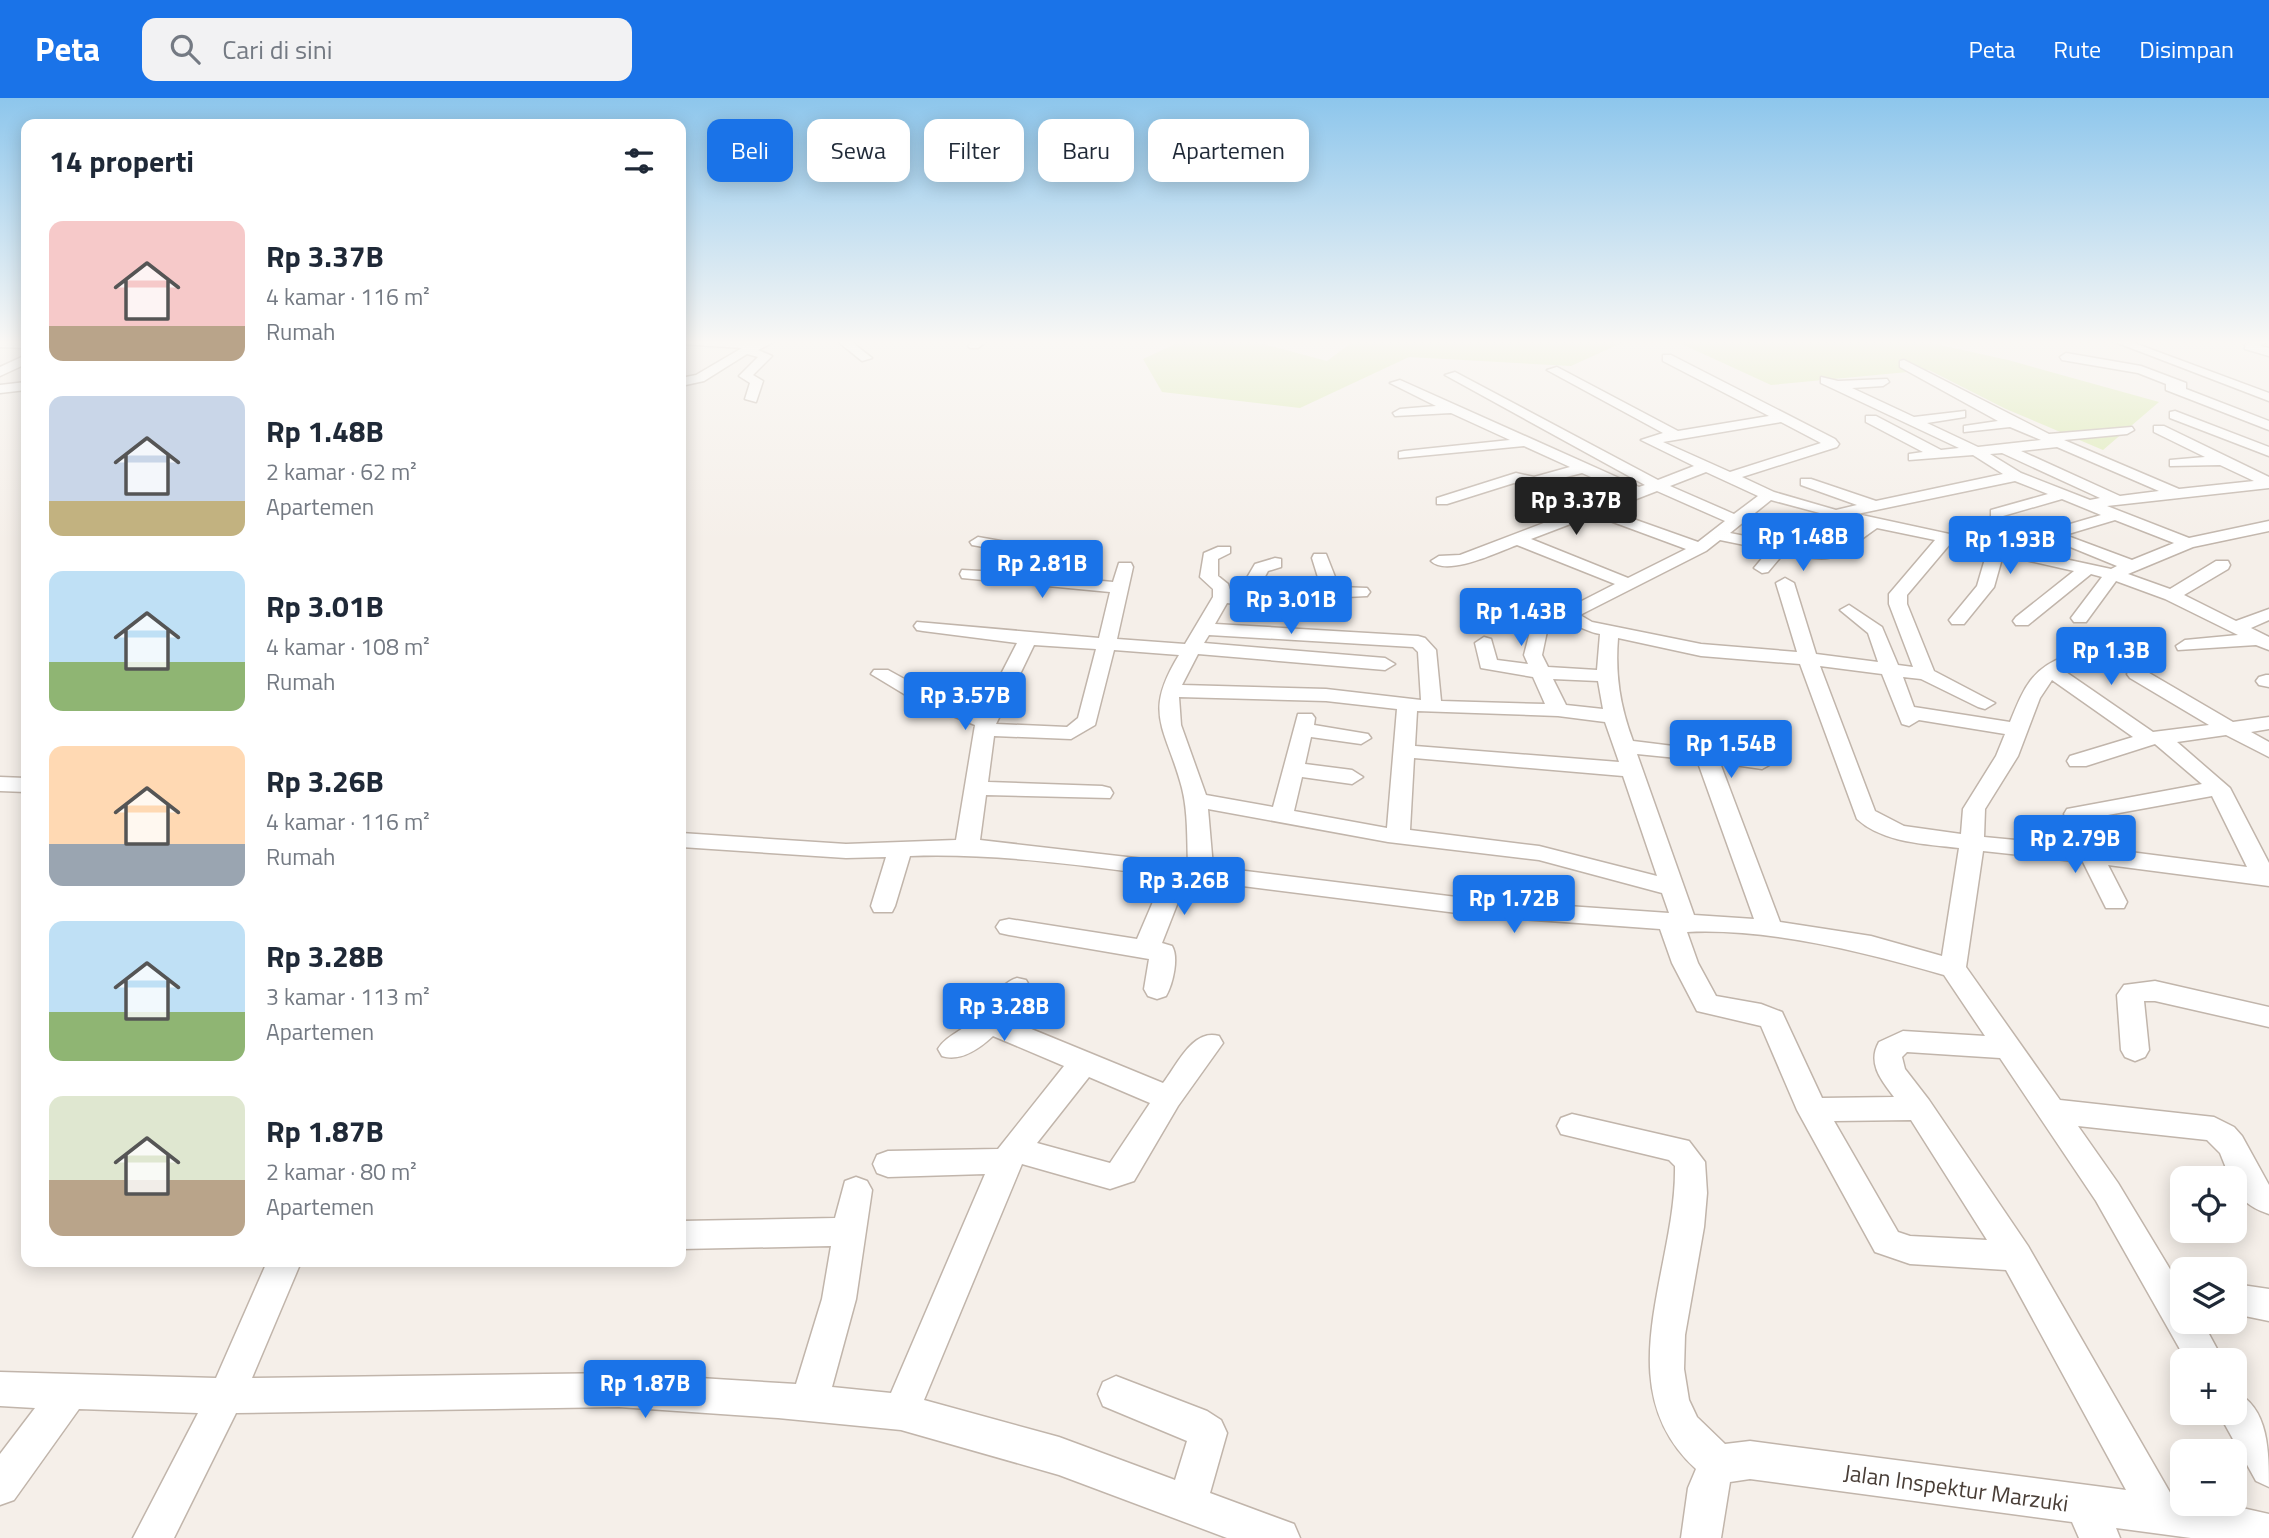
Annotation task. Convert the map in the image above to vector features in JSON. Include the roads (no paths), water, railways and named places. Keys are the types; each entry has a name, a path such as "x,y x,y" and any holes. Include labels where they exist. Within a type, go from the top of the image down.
{"street":[{"path":"1448,407 1639,493"},
{"path":"1400,413 1462,407"},
{"path":"1508,407 1656,485 1735,520"},
{"path":"1623,407 1674,434"},
{"path":"1729,477 1832,444 1760,407"},
{"path":"1884,407 1976,451 2013,474 2088,504 2117,508"},
{"path":"1983,407 2012,423 2180,495"},
{"path":"2221,407 2269,426"},
{"path":"1914,421 1961,414"},
{"path":"2175,415 2269,454"},
{"path":"1780,418 1647,439 1769,495 1835,514 1874,514 2013,474 2049,469"},
{"path":"1871,419 1940,454"},
{"path":"1969,429 2012,423"},
{"path":"2159,429 2228,460 2269,484"},
{"path":"1914,457 2006,449 2127,430"},
{"path":"1404,455 1564,437"},
{"path":"2006,449 2188,543"},
{"path":"2175,463 2269,454"},
{"path":"1439,561 1462,560 1706,467"},
{"path":"1442,500 1516,477 1534,481 1582,468"},
{"path":"1806,482 1874,514 1945,539 2113,574 2171,596 2264,642"},
{"path":"2132,566 2049,535 2117,508 2180,495 2269,484"},
{"path":"1558,710 1533,655 1542,612 1573,612 1700,548 1769,495"},
{"path":"1996,513 2063,495"},
{"path":"1594,510 1700,548"},
{"path":"1718,535 1828,555 1874,514"},
{"path":"2080,618 2113,574 2188,543 2269,526"},
{"path":"2243,531 2269,541"},
{"path":"1517,539 1629,584"},
{"path":"1926,674 1898,604 1898,594 1945,539"},
{"path":"978,542 1023,549 1003,578"},
{"path":"1762,568 1780,548"},
{"path":"1147,947 1190,870 1196,800 1166,715 1169,691 1223,597 1222,588 1209,577 1207,570 1210,557 1224,550"},
{"path":"1958,620 1985,587 1996,550"},
{"path":"1320,558 1332,593"},
{"path":"1243,600 1261,568 1275,563"},
{"path":"2171,596 2222,565"},
{"path":"881,674 986,726 1057,734 1077,731 1087,721 1125,567"},
{"path":"2022,621 2087,569"},
{"path":"968,573 1119,588"},
{"path":"1785,583 1808,659 1859,801 1871,822 1893,830 1972,842 2091,854 2266,878"},
{"path":"1223,597 1271,602 1278,599 1286,587 1332,593 1361,592"},
{"path":"1849,610 1876,631 1907,716 2015,729"},
{"path":"1573,612 1570,617 1573,621 1701,650 1808,659 1926,674 1985,703"},
{"path":"2236,627 2269,614"},
{"path":"923,626 1104,646 1192,649 1385,664"},
{"path":"1203,629 1418,642 1427,650 1431,707"},
{"path":"1609,631 1606,676 1614,717 1672,888 1685,963 1707,1004 1770,1017 1812,1110 1887,1242 1910,1250 2016,1256"},
{"path":"967,848 986,726 1028,639"},
{"path":"2185,646 2264,642"},
{"path":"1485,643 1488,664 1606,676"},
{"path":"1953,968 1972,842 1974,809 2007,756 2015,729 2049,669 2081,657"},
{"path":"2049,669 2154,738 2219,788 2266,878"},
{"path":"2137,674 2269,751"},
{"path":"1169,691 1326,695 1431,707 1558,710 1614,717"},
{"path":"1398,836 1407,705"},
{"path":"2078,761 2154,738 2269,723"},
{"path":"1282,816 1304,724 1362,738"},
{"path":"1624,746 1762,763"},
{"path":"1404,751 1632,770"},
{"path":"1706,755 1770,929"},
{"path":"1293,769 1352,777"},
{"path":"0,784 21,785"},
{"path":"978,788 1102,793"},
{"path":"2076,814 2219,788"},
{"path":"1196,800 1398,836 1539,853 1672,888"},
{"path":"686,844 846,850 1019,850 1481,908 1770,929 1871,945 1953,968 2170,1283"},
{"path":"883,906 900,849"},
{"path":"2091,854 2115,902"},
{"path":"1009,927 1147,947 1165,954 1157,989"},
{"path":"952,1049 962,1045 989,1023 1017,987"},
{"path":"2135,1050 2130,995 2134,992 2155,991 2268,1020"},
{"path":"989,1023 1168,1098"},
{"path":"2007,1048 1903,1041 1889,1049 1891,1072 1919,1108 2016,1256 2161,1515"},
{"path":"888,1164 1010,1155 1117,1175 1123,1171 1168,1098 1209,1042"},
{"path":"901,1412 1010,1155 1084,1062"},
{"path":"1812,1110 1919,1108"},
{"path":"2050,1111 2214,1129 2228,1139 2252,1189 2269,1200"},
{"path":"1572,1126 1678,1150 1690,1162 1689,1212 1670,1321 1667,1392 1684,1430 1718,1464 1707,1488 1701,1538"},
{"path":"810,1403 839,1299 856,1190"},
{"path":"686,1235 849,1232"},
{"path":"153,1538 226,1396 282,1267"},
{"path":"2247,1300 2269,1305"},
{"path":"0,1389 226,1396 620,1390 901,1412 1059,1456 1280,1538"},
{"path":"0,1486 71,1390"},
{"path":"1116,1394 1194,1424 1208,1433 1188,1503"},
{"path":"2244,1425 2269,1468"},
{"name":"Jalan Inspektur Marzuki","path":"1718,1464 1750,1460 2092,1522 2161,1515 2216,1530 2269,1534"}]}
